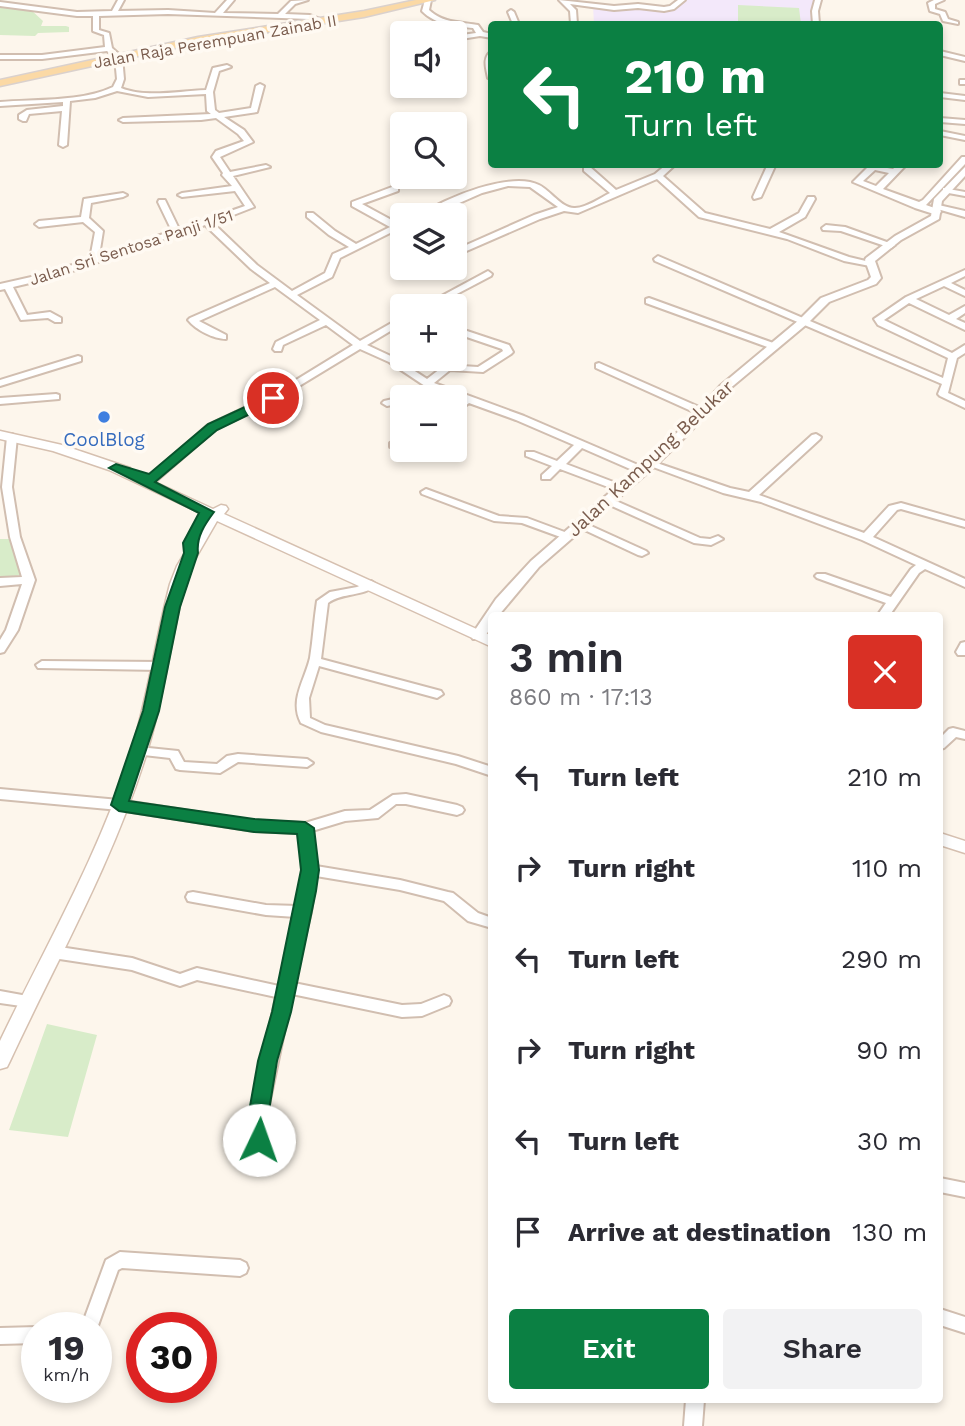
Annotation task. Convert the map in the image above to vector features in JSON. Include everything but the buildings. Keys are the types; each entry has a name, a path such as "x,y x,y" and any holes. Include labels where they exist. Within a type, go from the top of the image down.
{"main road":[{"name":"Jalan Raja Perempuan Zainab II","path":"0,83 198,40 321,21 429,0"},
{"path":"6,436 69,452 152,479 304,557 334,567 485,639"},
{"path":"116,468 214,510"},
{"path":"0,1061 53,952 119,805 139,751 173,607 191,553 199,544 214,510"},
{"path":"943,840 965,847"}],"street":[{"path":"114,13 121,0"},
{"path":"218,14 231,0"},
{"path":"280,16 293,2 305,0"},
{"path":"429,0 425,11 431,17 440,22 477,26 480,34"},
{"path":"563,0 611,8 638,6 664,9 672,8 682,0"},
{"path":"563,0 573,10 574,21"},
{"path":"816,21 818,0"},
{"path":"941,0 930,3 932,10 943,13 947,21 956,23"},
{"path":"0,4 12,2 60,12 96,14 168,12 310,17 321,21"},
{"path":"511,12 515,21"},
{"path":"0,104 100,96 117,89 120,83 118,57 109,49 107,34 96,32 96,14"},
{"path":"467,36 488,35"},
{"path":"0,57 42,57 109,49"},
{"path":"943,54 965,60"},
{"path":"227,66 216,70 209,92 211,111 241,132 249,142 216,155 226,175 266,167"},
{"path":"123,120 215,116 254,110 260,86"},
{"path":"117,89 121,92 150,93 209,92"},
{"path":"943,96 965,98"},
{"path":"63,145 67,98"},
{"path":"23,119 27,112 67,108"},
{"path":"943,120 965,122"},
{"path":"943,133 965,138"},
{"path":"918,206 926,202 965,159"},
{"path":"467,248 537,217 564,208 580,210 658,176 667,168"},
{"path":"757,197 770,168"},
{"path":"868,168 857,182 918,206 965,214"},
{"path":"878,168 895,172"},
{"path":"877,190 899,168"},
{"path":"587,169 615,193"},
{"path":"658,176 702,215 772,232 847,259 870,263 898,238 936,217 937,201 964,172"},
{"name":"Jalan Sri Sentosa Panji 1/51","path":"4,286 52,275 250,207 226,175"},
{"path":"452,203 480,191 514,183 533,185 564,208"},
{"path":"182,194 238,188"},
{"path":"390,220 355,204 396,189"},
{"path":"946,190 965,194"},
{"path":"85,219 89,200 123,195"},
{"path":"772,232 802,215 811,199"},
{"path":"162,202 177,233"},
{"path":"310,215 332,233 356,247"},
{"path":"39,224 85,219 99,231 94,259"},
{"path":"206,221 275,284 359,345 392,360 431,384 444,371"},
{"path":"826,228 842,229 891,245"},
{"path":"290,295 329,275 337,256 390,230"},
{"path":"658,258 947,383"},
{"name":"Jalan Kampung Belukar","path":"497,612 501,602 535,564 645,467 724,388 803,322 825,300 872,282 876,278 870,263"},
{"path":"965,273 909,299 879,319 881,323 965,368"},
{"path":"450,294 488,274"},
{"path":"945,283 965,293"},
{"path":"223,337 197,325 193,320 275,284"},
{"path":"4,286 24,318 50,315 58,320"},
{"path":"909,299 965,327"},
{"path":"649,301 773,346"},
{"path":"949,319 965,309"},
{"path":"278,349 279,344 326,321"},
{"path":"152,479 212,427 273,398 390,327"},
{"path":"467,334 506,347 508,352 480,370 467,369"},
{"path":"965,348 953,360 943,394 965,405"},
{"path":"0,383 78,359"},
{"path":"599,366 702,412"},
{"path":"0,401 56,397"},
{"path":"467,400 645,467 727,491 752,495 866,538 965,583"},
{"path":"0,649 12,629 29,580 15,537 7,487 6,436"},
{"path":"752,495 816,437"},
{"path":"546,477 581,444"},
{"path":"530,454 620,488"},
{"path":"426,492 501,520 523,520 566,537"},
{"path":"607,500 698,541 711,542 718,539"},
{"path":"866,538 893,509 901,506 965,524"},
{"path":"580,524 642,553"},
{"path":"886,612 915,571 923,565"},
{"path":"821,576 893,601"},
{"path":"0,582 29,580"},
{"path":"371,585 357,592 335,593 323,601 315,661 303,697 301,711 305,720 321,728 458,760 488,771"},
{"path":"315,661 437,694"},
{"path":"42,665 161,666"},
{"path":"943,741 950,733 965,735"},
{"path":"139,751 174,754 180,766 217,769 224,768 234,758 307,763"},
{"path":"0,794 119,805 254,825 305,828 345,816 373,815 393,800 406,799 457,810"},
{"path":"259,1140 256,1129 268,1061 304,912 310,870 305,828"},
{"path":"310,870 400,885 448,897 473,917 488,922"},
{"path":"193,897 266,910 304,912"},
{"path":"53,952 132,964 180,980 197,974 402,1012 422,1010 444,1001"},
{"path":"0,997 28,1001"},
{"path":"943,1186 965,1190"},
{"path":"95,1312 112,1265 120,1260 240,1268"},
{"path":"943,1318 965,1325"},
{"path":"0,1336 21,1335"},
{"path":"694,1426 695,1403"}],"shaded area":[{"path":"685,0 816,0 812,10 814,21 594,21 593,6 666,11 676,8"}],"green space":[{"path":"3,5 30,9 43,21 41,26 66,26 69,27 69,32 38,33 35,36 0,35 0,8"},
{"path":"738,5 799,8 801,21 738,21"},
{"path":"0,539 11,539 23,575 0,577"},
{"path":"47,1024 97,1035 68,1137 9,1130"}],"place":[{"name":"CoolBlog","path":"104,417"}],"route":[{"path":"259,1140 256,1129 268,1061 282,1012 304,912 310,870 305,828 254,825 119,805 137,759 151,711 173,607 191,553 190,543 200,520 207,512 144,484 116,468 152,479 212,427 273,398"}]}
